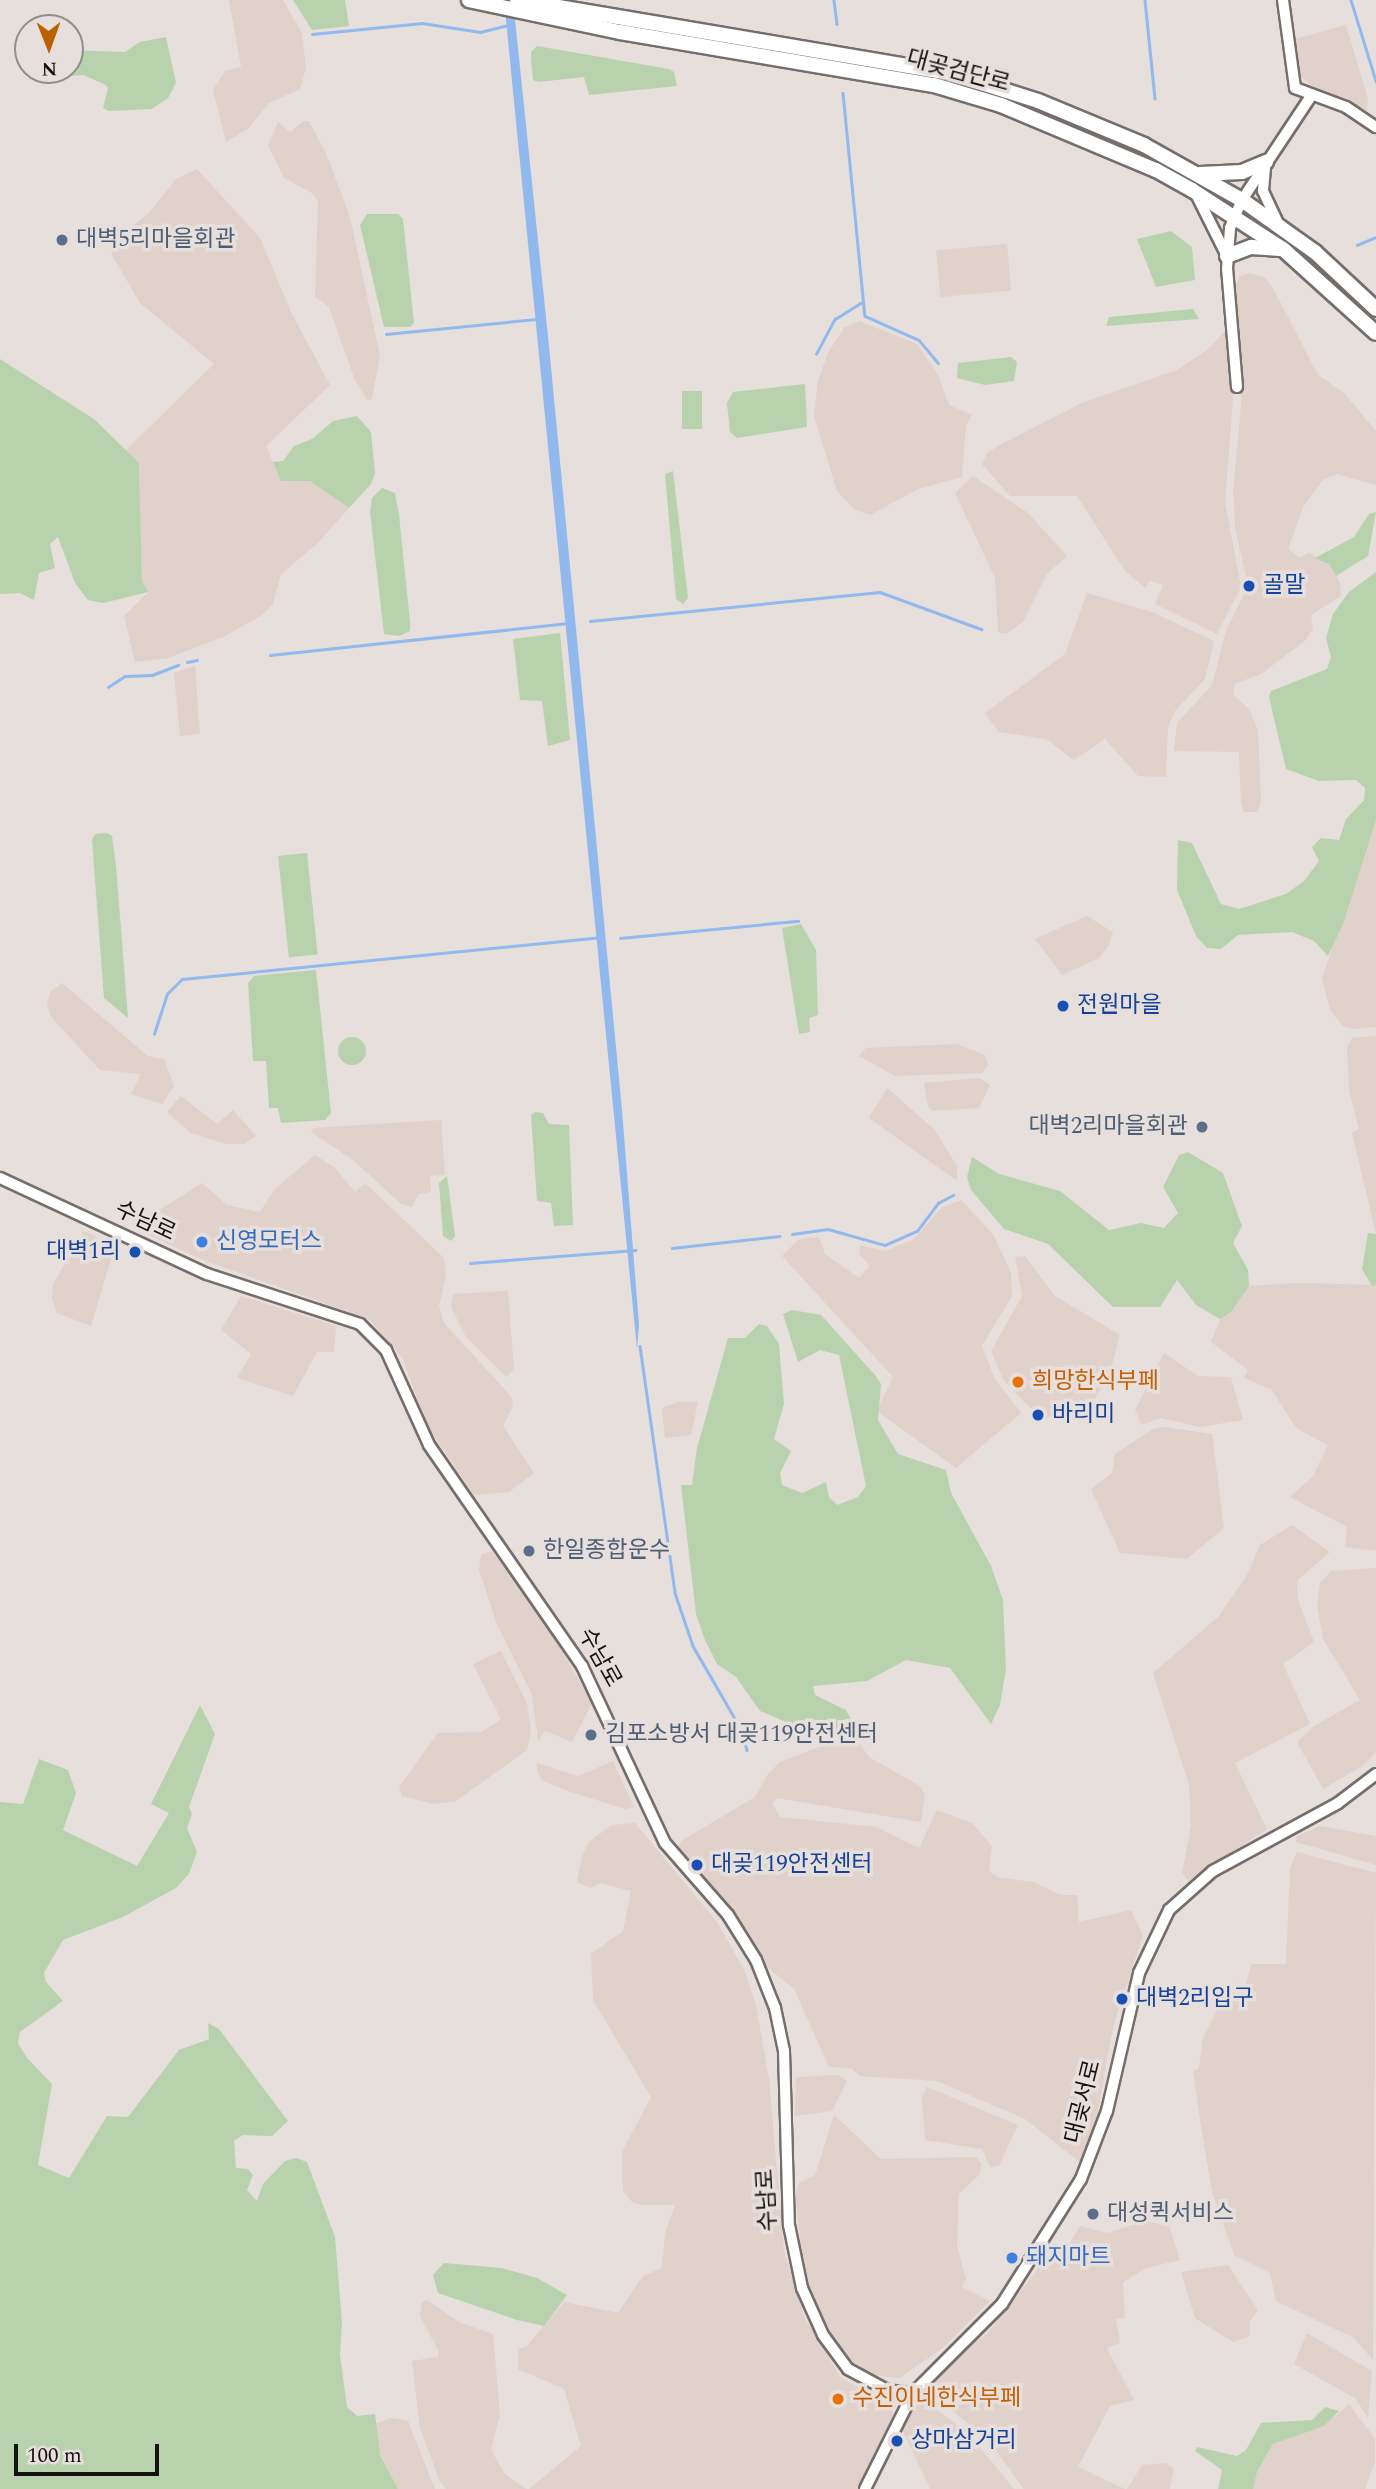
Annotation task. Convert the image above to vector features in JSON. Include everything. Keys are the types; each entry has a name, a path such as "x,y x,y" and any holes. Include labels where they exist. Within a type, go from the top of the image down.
{"main road":[{"name":"대곶검단로","path":"469,0 497,8 543,12 953,75 1096,122 1195,173 1276,221 1376,309"},
{"name":"대곶검단로","path":"517,0 543,12 967,93 1106,147 1192,190 1283,249 1376,333"},
{"path":"1195,173 1242,172 1266,162"},
{"path":"1227,256 1251,247 1283,249"}],"street":[{"path":"1283,0 1293,82 1299,92 1346,107 1376,127"},
{"path":"1237,387 1227,256 1234,216 1266,162 1311,96"},
{"path":"1266,162 1264,191 1276,221"},
{"path":"1192,190 1208,210 1227,256"},
{"name":"수남로","path":"0,1178 207,1274 360,1324 386,1350 429,1445 582,1666 665,1843 728,1915 756,1960 775,2008 784,2051 789,2225 802,2288 823,2335 848,2369 887,2390 913,2393"},
{"name":"대곶서로","path":"865,2489 913,2393 1002,2304 1081,2179 1103,2123 1139,1973 1169,1910 1213,1871 1338,1803 1376,1774"}],"shaded area":[{"path":"229,0 283,0 302,33 306,68 300,89 269,103 248,129 226,142 213,90 225,71 241,67"},
{"path":"1346,25 1368,99 1367,110 1315,89 1299,75 1295,39"},
{"path":"303,121 309,121 326,153 350,217 380,356 372,399 367,400 354,378 329,307 315,297 318,201 312,193 284,178 268,145 278,122 290,132"},
{"path":"197,169 260,238 292,314 330,385 266,446 281,481 310,481 349,508 318,543 281,574 273,604 262,615 223,637 168,658 135,662 124,616 148,592 142,581 139,463 125,451 214,364 140,303 112,255 110,244 148,214 176,179"},
{"path":"1007,244 1011,291 940,297 936,250"},
{"path":"1251,273 1265,278 1273,288 1318,375 1344,393 1376,431 1376,485 1337,474 1323,480 1303,507 1288,549 1300,558 1309,553 1329,564 1340,583 1341,596 1311,615 1313,628 1306,640 1261,674 1234,684 1234,695 1249,709 1258,730 1261,802 1257,812 1244,812 1241,802 1239,752 1174,751 1177,723 1212,685 1226,631 1248,586 1235,527 1233,492 1242,394 1236,286 1240,276"},
{"path":"859,321 917,344 938,375 949,405 972,415 966,425 962,477 918,489 870,515 855,510 837,491 814,416 818,380 829,351 844,328"},
{"path":"1229,327 1233,400 1225,502 1241,587 1217,634 1155,604 1163,585 1150,581 1145,588 1125,571 1077,496 1010,496 982,464 987,453 1003,443 1084,402 1177,370 1207,350"},
{"path":"973,476 1028,513 1067,556 1047,574 1023,622 1006,634 998,632 995,578 955,493"},
{"path":"1087,593 1152,612 1214,641 1205,679 1175,711 1168,727 1166,777 1138,776 1105,739 1074,760 1046,739 999,732 985,713 1065,654"},
{"path":"195,666 200,734 180,736 174,673"},
{"path":"1376,820 1376,1027 1352,1029 1342,1025 1330,1010 1322,978"},
{"path":"1087,916 1113,932 1109,945 1099,958 1062,975 1035,939"},
{"path":"62,983 148,1056 164,1059 174,1086 162,1104 131,1094 141,1074 100,1070 52,1018 47,1006 50,992"},
{"path":"1376,1036 1376,1234 1352,1133 1359,1129 1349,1091 1347,1047 1352,1038"},
{"path":"957,1044 985,1055 988,1065 982,1073 895,1076 859,1056 866,1048"},
{"path":"979,1078 990,1085 979,1108 932,1111 928,1107 924,1083"},
{"path":"887,1088 934,1129 957,1166 957,1181 869,1118"},
{"path":"181,1096 217,1124 233,1110 256,1136 244,1144 226,1144 191,1133 167,1112"},
{"path":"441,1120 445,1175 430,1176 431,1192 418,1194 412,1207 401,1204 353,1160 311,1132 313,1128"},
{"path":"315,1155 334,1167 355,1192 365,1183 444,1258 446,1275 439,1306 444,1323 511,1396 513,1406 503,1426 534,1473 509,1492 474,1495 426,1424 403,1359 369,1319 203,1260 142,1232 161,1209 202,1183 227,1205 260,1212 275,1189"},
{"path":"961,1200 993,1234 1011,1273 1012,1296 982,1346 995,1379 1021,1413 956,1468 877,1411 893,1377 782,1256 799,1239 819,1237 825,1254 859,1278 870,1266 859,1254 860,1245 886,1251 914,1239 941,1208"},
{"path":"84,1231 109,1243 113,1252 91,1326 57,1313 52,1298 53,1284"},
{"path":"1025,1256 1055,1296 1120,1335 1110,1371 1093,1402 1080,1410 1060,1409 1043,1421 1004,1381 991,1351 1022,1296 1015,1257"},
{"path":"1296,1283 1376,1285 1376,1551 1345,1547 1347,1527 1290,1497 1313,1476 1328,1445 1296,1428 1272,1390 1244,1378 1248,1370 1211,1342 1220,1319 1231,1312 1249,1286"},
{"path":"508,1291 514,1370 506,1377 466,1337 451,1307 453,1294"},
{"path":"241,1296 336,1326 334,1352 317,1352 293,1396 237,1378 251,1354 221,1330"},
{"path":"1164,1353 1198,1376 1231,1377 1243,1420 1200,1427 1160,1418 1142,1425 1135,1410"},
{"path":"678,1402 698,1402 691,1435 665,1438 662,1408"},
{"path":"1165,1427 1212,1434 1224,1528 1187,1559 1120,1553 1091,1489 1112,1473 1115,1454 1153,1429"},
{"path":"1292,1525 1330,1552 1298,1580 1298,1600 1314,1642 1283,1664 1310,1724 1235,1763 1267,1829 1188,1881 1182,1873 1191,1826 1189,1785 1153,1673 1219,1616 1247,1575 1260,1545"},
{"path":"492,1551 549,1629 592,1703 572,1742 545,1731 538,1741 532,1695 496,1622 479,1570 481,1555"},
{"path":"1376,1568 1376,1752 1364,1765 1323,1789 1297,1742 1314,1726 1360,1700 1323,1639 1317,1605 1320,1583 1331,1571"},
{"path":"501,1651 527,1703 531,1731 527,1750 456,1801 433,1804 402,1796 399,1787 438,1733 482,1732 501,1719 473,1664"},
{"path":"827,1744 860,1744 869,1757 920,1786 925,1795 921,1822 777,1798 772,1803 780,1817 877,1827 919,1848 937,1810 972,1823 992,1846 989,1871 997,1877 1033,1882 1060,1895 1077,1895 1079,1922 1131,1910 1143,1935 1113,2027 1095,2127 1082,2164 1025,2119 937,2081 860,2076 851,2068 829,2067 794,1989 766,1966 736,1917 677,1848 681,1841 755,1797 768,1774 780,1762"},
{"path":"613,1761 634,1807 625,1809 565,1790 542,1780 537,1771 537,1763 578,1776"},
{"path":"635,1823 717,1922 744,1970 756,2005 769,2079 784,2251 805,2318 841,2378 893,2407 892,2420 858,2489 529,2489 581,2446 564,2389 518,2369 518,2349 526,2347 564,2302 618,2313 643,2276 662,2268 665,2234 675,2205 641,2205 632,2202 623,2191 622,2152 651,2097 593,2000 591,1954 623,1931 631,1891 600,1883 591,1888 577,1882 582,1855 590,1841 612,1825"},
{"path":"1320,1826 1376,1836 1376,1865 1296,1842 1297,1836"},
{"path":"1297,1852 1376,1873 1373,2360 1354,2338 1276,2301 1270,2273 1234,2255 1212,2192 1201,2126 1193,2072 1199,2068 1203,2038 1227,1990 1234,1983 1244,1992 1251,1964 1286,1964 1290,1868"},
{"path":"838,2075 847,2081 832,2111 795,2116 796,2077"},
{"path":"927,2087 1018,2125 999,2166 990,2167 982,2149 925,2140 922,2097"},
{"path":"834,2115 881,2159 976,2157 981,2163 980,2174 959,2194 957,2245 966,2279 962,2287 990,2301 943,2348 899,2378 872,2375 848,2361 816,2307 804,2273 795,2193 799,2183 815,2175"},
{"path":"1145,2221 1169,2226 1180,2260 1146,2268 1123,2282 1125,2318 1116,2319 1120,2343 1107,2348 1134,2400 1110,2406 1078,2467 1125,2489 1024,2489 989,2441 931,2393 927,2383 955,2353 986,2335 1057,2245 1069,2244 1080,2226 1107,2233"},
{"path":"1228,2265 1258,2310 1249,2323 1250,2336 1233,2342 1195,2318 1181,2272"},
{"path":"427,2300 459,2322 493,2334 500,2415 491,2450 505,2474 526,2489 446,2489 440,2482 420,2428 412,2361 438,2357 439,2352 420,2316 422,2302"},
{"path":"1307,2333 1372,2371 1368,2418 1355,2398 1294,2364"},
{"path":"927,2402 969,2434 1014,2489 930,2489 902,2429 914,2405"},
{"path":"1349,2404 1375,2439 1375,2462 1365,2489 1253,2489 1257,2472 1273,2444 1335,2417"},
{"path":"391,2418 408,2421 435,2489 398,2489 391,2480 377,2446 375,2424"},
{"path":"1166,2463 1174,2469 1170,2489 1127,2489 1142,2465"}],"green space":[{"path":"293,0 345,0 349,26 312,30"},
{"path":"166,37 176,83 168,98 152,109 109,111 103,108 108,88 84,75 84,51 125,52 140,42"},
{"path":"537,46 669,69 674,72 677,86 589,95 584,77 538,82 533,80 531,61 531,52"},
{"path":"367,214 398,214 403,219 414,323 410,327 384,327 360,225"},
{"path":"1171,231 1192,247 1195,280 1156,287 1137,239"},
{"path":"1193,309 1199,319 1106,326 1109,317"},
{"path":"1011,357 1017,362 1014,381 985,385 957,378 958,363"},
{"path":"0,359 94,419 139,463 142,581 148,592 103,603 88,600 75,583 58,537 50,544 55,568 39,573 34,600 20,593 0,594"},
{"path":"805,384 807,427 737,438 730,432 727,403 733,392"},
{"path":"682,391 702,391 702,429 682,429"},
{"path":"357,416 371,432 375,473 371,484 349,508 310,481 281,481 273,462 283,461 294,446 312,439 333,421"},
{"path":"673,471 688,598 683,604 676,599 665,474"},
{"path":"382,488 395,493 399,515 410,631 399,636 384,634 370,512 372,498"},
{"path":"1376,512 1368,556 1336,576 1329,564 1315,558 1354,537 1369,514"},
{"path":"1376,572 1376,820 1343,924 1328,956 1314,941 1292,932 1238,935 1221,949 1207,948 1196,936 1177,890 1178,840 1192,843 1221,904 1239,909 1286,894 1304,881 1319,861 1312,847 1321,838 1339,840 1346,819 1364,800 1365,788 1356,780 1319,781 1286,769 1269,697 1271,691 1327,669 1331,657 1326,638 1333,614 1349,592"},
{"path":"560,633 570,740 548,746 542,701 520,700 513,639"},
{"path":"107,833 112,836 116,866 128,1018 104,998 92,840 95,834"},
{"path":"307,853 318,954 289,957 278,856"},
{"path":"801,924 816,950 818,1015 809,1018 810,1032 799,1034 782,928"},
{"path":"316,970 331,1113 325,1120 281,1123 278,1108 269,1108 266,1061 253,1061 248,983 254,976"},
{"path":"352,1037 362,1041 366,1051 362,1061 352,1065 342,1061 338,1051 342,1041"},
{"path":"535,1112 543,1113 549,1124 569,1125 573,1225 554,1226 551,1203 537,1201 531,1115"},
{"path":"1188,1152 1223,1173 1242,1226 1233,1243 1248,1270 1249,1286 1231,1312 1220,1319 1196,1305 1177,1280 1160,1307 1113,1307 1048,1244 1004,1229 971,1190 967,1177 972,1157 999,1174 1060,1191 1109,1230 1141,1223 1164,1228 1178,1213 1163,1187 1179,1155"},
{"path":"447,1176 455,1236 451,1241 443,1236 439,1183"},
{"path":"1368,1233 1376,1234 1376,1285 1372,1286 1362,1269"},
{"path":"792,1310 821,1315 875,1375 881,1384 878,1420 898,1454 946,1470 951,1493 991,1566 1003,1600 1006,1669 1000,1705 991,1724 950,1668 906,1660 867,1681 813,1686 815,1695 846,1710 858,1732 840,1739 819,1736 760,1711 736,1677 717,1664 705,1640 696,1614 681,1485 692,1485 697,1448 728,1338 745,1338 759,1324 767,1326 779,1344 784,1404 774,1439 791,1451 780,1473 782,1485 802,1493 826,1482 829,1497 837,1505 858,1497 866,1486 839,1355 820,1350 798,1362 783,1314"},
{"path":"200,1705 215,1734 189,1807 192,1814 187,1828 197,1852 189,1874 176,1888 123,1917 63,1940 44,1973 46,1982 63,2001 20,2032 18,2043 27,2058 52,2084 38,2165 69,2178 107,2116 128,2117 179,2050 209,2039 208,2023 219,2029 288,2121 272,2136 243,2135 234,2141 236,2168 248,2169 253,2175 247,2190 257,2201 263,2184 285,2161 296,2158 307,2162 335,2237 342,2322 340,2355 347,2407 357,2416 375,2414 380,2455 398,2489 0,2489 0,1802 23,1804 39,1759 68,1770 76,1793 63,1830 137,1866 169,1813 151,1804"},
{"path":"444,2263 502,2268 537,2278 567,2295 544,2326 517,2320 438,2293 433,2275"},
{"path":"1325,2407 1339,2411 1324,2426 1273,2444 1257,2472 1253,2489 1218,2489 1222,2470 1195,2451 1197,2447 1237,2456 1246,2450 1261,2423 1312,2420"}],"water":[{"path":"504,0 513,0 549,346 622,1110 639,1325 637,1349"}],"waterway":[{"path":"834,0 837,24"},
{"path":"1145,0 1155,98"},
{"path":"1351,0 1376,81"},
{"path":"312,34 422,23 480,32 509,25"},
{"path":"843,93 865,316 919,340 938,363"},
{"path":"1357,245 1376,237"},
{"path":"816,354 835,319 862,302"},
{"path":"386,334 536,319"},
{"path":"590,621 880,592 981,629"},
{"path":"270,655 568,623"},
{"path":"187,662 197,660"},
{"path":"108,687 125,676 152,675 178,665"},
{"path":"620,938 798,921"},
{"path":"154,1034 167,994 182,979 602,937"},
{"path":"792,1234 828,1229 885,1245 917,1231 938,1203 953,1195"},
{"path":"672,1248 779,1236"},
{"path":"470,1263 635,1250"},
{"path":"640,1346 675,1593 693,1646 740,1727 747,1750"}],"place":[{"name":"대벽5리마을회관","path":"62,240"},
{"name":"골말","path":"1249,586"},
{"name":"전원마을","path":"1063,1006"},
{"name":"대벽2리마을회관","path":"1202,1127"},
{"name":"신영모터스","path":"202,1242"},
{"name":"대벽1리","path":"135,1252"},
{"name":"희망한식부페","path":"1018,1382"},
{"name":"바리미","path":"1038,1415"},
{"name":"한일종합운수","path":"529,1551"},
{"name":"김포소방서 대곶119안전센터","path":"591,1735"},
{"name":"대곶119안전센터","path":"697,1865"},
{"name":"대벽2리입구","path":"1122,1999"},
{"name":"대성퀵서비스","path":"1093,2214"},
{"name":"돼지마트","path":"1012,2258"},
{"name":"수진이네한식부페","path":"838,2399"},
{"name":"상마삼거리","path":"897,2441"}]}
